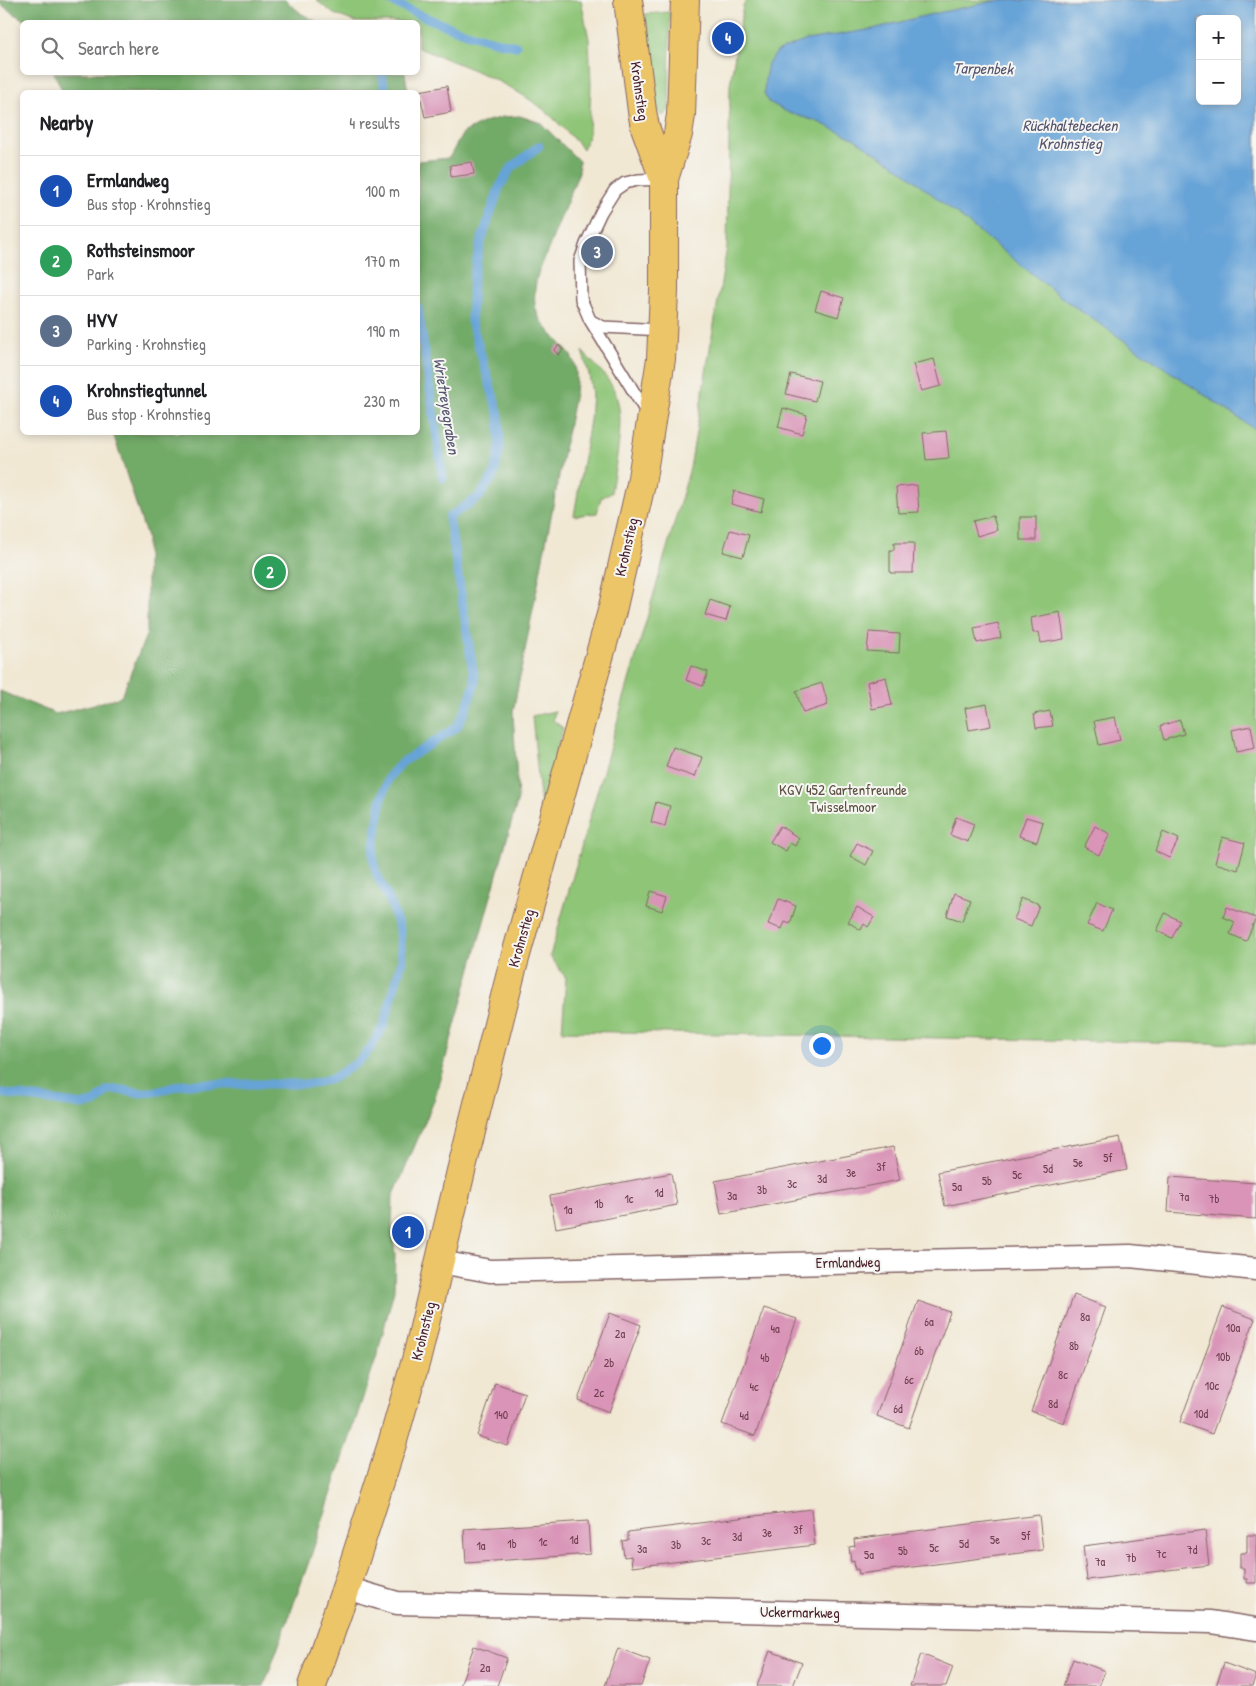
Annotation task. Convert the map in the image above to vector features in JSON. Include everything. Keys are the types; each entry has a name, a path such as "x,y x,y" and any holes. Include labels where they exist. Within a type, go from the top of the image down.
{"main road":[{"name":"Krohnstieg","path":"628,0 645,127 664,179"},
{"name":"Krohnstieg","path":"312,1686 346,1588 392,1444 418,1353 460,1171 512,969 612,612 640,484 661,360 664,290 664,179 678,134 681,115 685,0"}],"street":[{"name":"Ermlandweg","path":"440,1262 490,1271 1130,1256 1256,1269"},
{"name":"Uckermarkweg","path":"346,1588 397,1603 1211,1622 1256,1628"}],"lane":[{"path":"652,422 590,320 581,299 580,261 601,212 615,190 625,183 638,180 664,179"},
{"path":"590,320 603,327 663,330"}],"green space":[{"path":"0,0 285,0 302,14 313,20 24,20 0,4"},
{"path":"316,0 581,0 589,39 591,84 589,134 583,149 551,116 525,96 480,73 420,49 420,20 350,20 334,14"},
{"name":"KGV 452 Gartenfreunde Twisselmoor","path":"747,0 1256,0 1256,1044 562,1031 566,978 550,956 690,468 727,247 730,85 743,6"},
{"path":"670,12 669,110 665,115 661,115 657,111 645,14"},
{"path":"55,75 405,75 408,90 62,90"},
{"path":"520,116 541,123 579,161 579,172 537,277 535,289 535,306 541,321 568,352 574,362 576,371 575,393 513,712 518,799 434,1101 393,1197 394,1290 377,1355 311,1556 264,1686 0,1686 0,691 56,714 121,697 147,633 147,538 114,435 420,435 420,161 449,158 463,133 484,122 503,117"},
{"path":"582,351 604,374 614,390 618,401 620,427 611,493 601,498 597,513 574,516 590,420 592,394 589,374"},
{"path":"555,711 553,720 563,728 541,807 532,716"}],"water":[{"name":"Rückhaltebecken Krohnstieg","path":"999,0 1256,0 1256,430 1066,301 899,168 853,138 816,121 789,113 769,102 764,93 765,79 768,63 778,51 807,40 873,29"}],"building":[{"path":"447,86 451,112 425,117 420,91"},
{"path":"472,162 474,174 451,177 450,165"},
{"path":"821,291 844,298 838,317 815,310"},
{"path":"559,345 563,350 558,355 554,350"},
{"path":"934,359 941,386 921,391 913,364"},
{"path":"791,374 820,381 815,401 786,394"},
{"path":"783,408 807,415 802,434 778,427"},
{"path":"946,431 949,458 926,460 923,433"},
{"path":"917,485 919,512 898,513 896,487"},
{"path":"734,491 764,499 761,512 731,504"},
{"path":"993,516 997,530 977,536 973,521"},
{"path":"1020,517 1036,517 1036,540 1020,540"},
{"path":"730,530 749,535 743,557 723,552"},
{"path":"894,543 914,543 913,573 890,573 890,550 894,550"},
{"path":"710,600 730,607 726,621 705,615"},
{"path":"1060,612 1064,639 1041,643 1039,632 1033,633 1031,618"},
{"path":"998,623 1001,638 977,643 974,628"},
{"path":"869,632 900,634 899,653 867,651"},
{"path":"691,666 708,672 703,686 686,680"},
{"path":"886,677 892,705 872,709 867,682"},
{"path":"822,683 828,705 803,713 796,691"},
{"path":"987,704 991,726 969,730 965,708"},
{"path":"1050,711 1053,726 1036,728 1034,714"},
{"path":"1115,717 1120,740 1099,745 1094,721"},
{"path":"1180,720 1184,734 1164,740 1160,726"},
{"path":"1251,726 1255,748 1236,752 1232,730"},
{"path":"673,747 702,757 695,777 666,767"},
{"path":"656,802 670,806 665,826 651,822"},
{"path":"956,817 974,824 968,842 950,835"},
{"path":"1026,817 1043,822 1037,842 1019,836"},
{"path":"780,826 799,838 795,846 790,843 786,851 770,842"},
{"path":"1095,826 1110,834 1099,855 1084,847"},
{"path":"1163,832 1179,839 1169,858 1155,851"},
{"path":"1222,837 1245,843 1238,870 1215,863"},
{"path":"857,843 873,851 866,865 850,856"},
{"path":"650,891 667,896 662,911 646,906"},
{"path":"954,893 970,899 962,921 947,916"},
{"path":"778,899 796,906 790,924 785,922 782,929 768,924"},
{"path":"1023,899 1039,906 1031,926 1014,919"},
{"path":"1097,903 1112,910 1103,931 1087,925"},
{"path":"857,907 874,917 868,927 864,924 861,930 848,922"},
{"path":"1227,907 1256,918 1246,941 1230,934 1235,922 1223,917"},
{"path":"1165,913 1180,921 1172,938 1157,931"},
{"path":"1120,1137 1127,1170 945,1206 938,1172"},
{"path":"893,1147 900,1180 721,1214 715,1181"},
{"path":"671,1173 677,1205 556,1228 550,1196"},
{"path":"1170,1177 1256,1183 1256,1219 1168,1212"},
{"path":"1074,1295 1106,1307 1064,1423 1031,1411"},
{"path":"918,1301 950,1312 909,1428 877,1416"},
{"path":"1223,1307 1255,1319 1212,1434 1180,1422"},
{"path":"764,1308 797,1319 755,1436 722,1424"},
{"path":"610,1313 641,1325 609,1412 578,1400"},
{"path":"495,1383 525,1393 508,1446 477,1436"},
{"path":"811,1509 815,1545 632,1567 631,1556 624,1557 622,1541 628,1540 628,1532"},
{"path":"1039,1515 1043,1550 859,1574 858,1569 855,1570 854,1561 851,1562 849,1547 855,1546 854,1539"},
{"path":"588,1521 590,1554 466,1563 464,1529"},
{"path":"1205,1530 1209,1565 1087,1580 1083,1546"},
{"path":"1247,1535 1256,1535 1256,1583 1247,1583 1247,1579 1244,1579 1244,1568 1240,1568 1240,1553 1247,1553"},
{"path":"474,1646 507,1658 497,1686 460,1686"},
{"path":"618,1648 650,1660 641,1686 605,1686"},
{"path":"770,1651 802,1663 793,1686 757,1686"},
{"path":"921,1654 953,1667 946,1686 910,1686"},
{"path":"1073,1659 1105,1671 1099,1686 1063,1686"},
{"path":"1224,1663 1256,1675 1252,1686 1216,1686"}],"waterway":[{"name":"Tarpenbek","path":"389,0 451,28 516,46"},
{"name":"Wrietreyegraben","path":"382,75 385,90"},
{"path":"0,1093 82,1105 95,1103 108,1090 141,1093 160,1091 184,1084 312,1084 332,1079 358,1062 370,1049 384,1025 402,961 400,931 391,904 376,873 373,855 381,801 389,777 401,763 457,727 466,709 475,683 449,517 479,497 494,475 500,449 499,415 471,321 473,279 480,245 499,188 511,168 539,146"},
{"name":"Wrietreyegraben","path":"420,322 443,478"}],"place":[{"name":"Krohnstiegtunnel","path":"728,38"},
{"name":"HVV","path":"597,252"},
{"name":"Rothsteinsmoor","path":"270,572"},
{"name":"Ermlandweg","path":"408,1232"}]}
